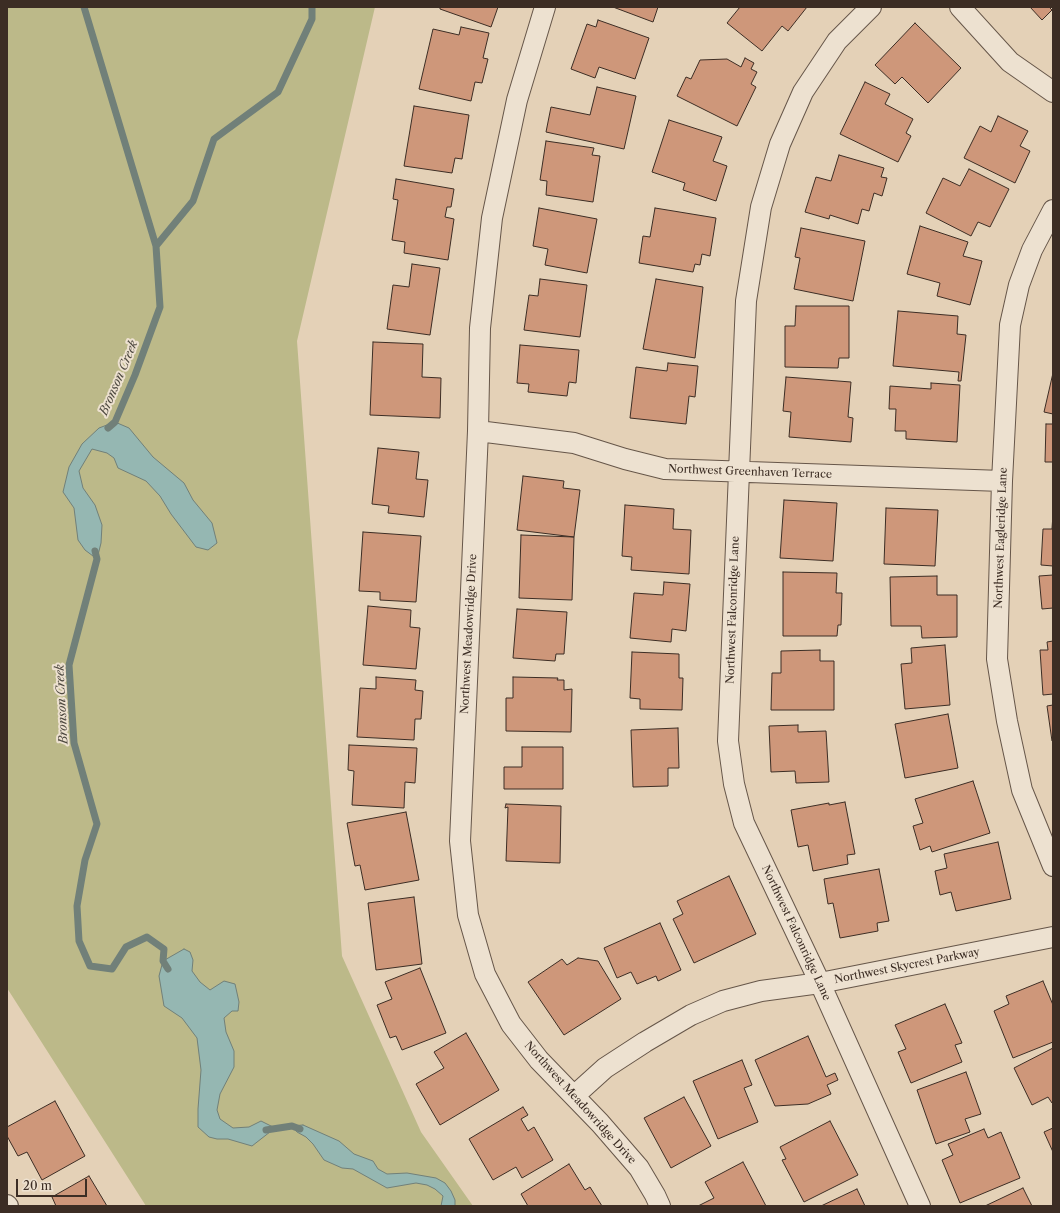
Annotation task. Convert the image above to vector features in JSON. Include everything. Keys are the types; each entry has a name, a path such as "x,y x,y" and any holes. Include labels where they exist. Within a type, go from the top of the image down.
{"street":[{"name":"Northwest Meadowridge Drive","path":"546,7 517,100 492,218 480,328 478,431 460,841 468,915 485,974 511,1024 539,1060 574,1096 639,1168 660,1206"},
{"name":"Northwest Falconridge Lane","path":"871,7 837,41 803,92 780,144 761,207 746,301 728,741 734,784 744,823 820,983 920,1206"},
{"path":"960,7 1010,62 1053,92"},
{"name":"Northwest Eagleridge Lane","path":"1053,210 1032,250 1019,285 1010,325 1002,481 997,659 1007,721 1022,790 1053,866"},
{"name":"Northwest Greenhaven Terrace","path":"478,431 574,443 624,459 665,469 1002,481"},
{"name":"Northwest Skycrest Parkway","path":"574,1096 605,1068 691,1015 723,1001 760,991 820,983 1053,937"}],"shaded area":[{"path":"7,7 375,7 297,341 342,956 421,1132 473,1206 146,1206 7,988"}],"water":[{"path":"115,422 129,428 153,457 184,483 193,500 212,523 217,543 208,550 196,547 171,514 160,496 146,481 118,468 114,458 107,453 92,449 79,471 83,488 95,505 102,525 101,543 97,559 85,550 78,540 74,508 63,492 69,467 82,444 99,428"},
{"path":"184,949 190,952 193,960 192,971 200,982 210,990 224,981 235,984 239,1002 238,1011 232,1011 224,1018 226,1032 234,1051 234,1067 220,1094 217,1110 220,1119 233,1128 249,1127 261,1121 275,1128 252,1146 228,1139 209,1137 198,1127 201,1070 197,1038 182,1018 164,1006 159,976 163,961"},
{"path":"303,1125 339,1141 354,1154 373,1161 378,1169 387,1174 407,1173 436,1178 445,1183 451,1191 455,1200 455,1206 441,1206 443,1196 435,1189 427,1185 416,1183 387,1188 353,1169 342,1168 324,1160 313,1144 306,1137 297,1132 292,1126"}],"building":[{"path":"440,7 498,7 491,27 440,9"},
{"path":"613,7 658,7 653,22"},
{"path":"740,7 807,7 788,31 782,26 762,51 727,23"},
{"path":"1030,7 1049,7 1052,10 1042,20"},
{"path":"598,20 649,38 635,79 599,67 595,78 571,69 587,24 596,27"},
{"path":"915,23 961,68 928,103 902,77 895,84 875,65"},
{"path":"461,27 489,33 483,58 488,59 482,83 475,82 471,101 419,89 433,29 459,35"},
{"path":"745,58 754,63 751,69 757,72 751,84 756,87 737,126 677,96 686,77 691,79 700,60 727,59 741,67"},
{"path":"865,82 890,94 885,104 913,119 906,133 911,136 898,162 840,134"},
{"path":"597,87 636,96 624,149 546,132 551,107 590,115"},
{"path":"414,106 469,115 462,159 455,158 452,173 404,166"},
{"path":"998,116 1028,131 1020,146 1030,151 1015,183 964,158 980,126 991,132"},
{"path":"669,120 722,137 713,161 727,166 716,201 683,190 685,183 652,172"},
{"path":"546,141 594,148 592,155 600,156 593,202 546,195 547,181 540,180"},
{"path":"839,155 884,168 881,177 887,178 882,196 874,193 869,211 862,209 858,224 830,215 829,219 805,212 816,177 831,181"},
{"path":"969,169 1009,189 990,227 978,222 971,236 926,213 943,178 960,186"},
{"path":"396,179 454,189 451,207 447,207 445,217 454,219 448,260 404,253 405,242 392,240 398,200 393,199"},
{"path":"539,208 597,219 587,273 545,265 548,249 533,246"},
{"path":"655,208 716,218 710,256 702,254 700,265 695,264 693,272 639,263 643,236 650,237"},
{"path":"920,226 968,242 963,256 982,261 970,305 937,296 940,283 907,274"},
{"path":"801,228 865,241 853,301 794,289 800,258 795,257"},
{"path":"412,264 440,268 430,335 387,329 393,285 409,287"},
{"path":"540,279 587,285 580,337 524,330 529,295 538,296"},
{"path":"656,279 703,287 695,358 643,349"},
{"path":"796,306 849,306 849,358 839,358 838,368 785,367 785,326 795,326"},
{"path":"898,311 958,316 957,334 966,335 961,381 958,381 959,372 893,366"},
{"path":"373,342 423,344 422,377 441,378 440,418 370,415"},
{"path":"520,345 579,350 576,383 569,382 567,396 528,392 529,384 517,383"},
{"path":"668,363 698,366 695,397 689,396 686,424 630,418 636,367 667,371"},
{"path":"1053,373 1053,414 1044,412"},
{"path":"786,377 851,382 848,417 853,418 851,442 789,437 791,412 783,411"},
{"path":"931,383 960,385 957,442 906,439 906,431 895,431 896,409 889,409 890,386 931,389"},
{"path":"1046,424 1053,424 1053,462 1045,462"},
{"path":"378,448 419,452 416,479 428,480 424,517 388,513 389,506 372,504"},
{"path":"523,476 564,481 563,488 580,490 574,537 517,530"},
{"path":"784,500 837,503 833,561 780,558"},
{"path":"625,505 674,509 673,529 691,530 689,574 631,570 632,557 622,556"},
{"path":"886,508 938,510 935,566 884,564"},
{"path":"1053,514 1053,566 1041,565 1043,529 1052,529"},
{"path":"363,532 421,536 416,602 380,600 380,592 359,591"},
{"path":"521,535 574,537 572,600 519,598"},
{"path":"783,572 837,573 836,593 842,593 841,625 838,625 837,636 783,636"},
{"path":"1053,575 1053,608 1042,609 1039,576"},
{"path":"937,576 937,595 957,595 957,637 922,638 921,626 891,626 890,577"},
{"path":"664,582 690,584 686,631 672,629 671,642 630,638 634,593 663,595"},
{"path":"368,606 411,610 410,627 420,628 416,669 363,665"},
{"path":"517,609 567,612 564,654 556,654 555,661 513,658"},
{"path":"1053,641 1053,694 1043,695 1040,650 1048,650 1047,642"},
{"path":"945,645 950,705 905,709 901,664 912,663 911,648"},
{"path":"820,650 820,661 834,661 834,710 771,710 772,673 781,673 781,651"},
{"path":"632,652 679,654 679,678 683,678 682,710 640,709 640,699 630,698"},
{"path":"376,677 416,680 415,690 423,691 421,719 415,719 414,740 357,737 360,688 376,689"},
{"path":"513,677 558,678 557,680 564,680 564,690 572,689 571,732 506,731 506,698 513,698"},
{"path":"1053,705 1053,741 1052,741 1047,706"},
{"path":"948,714 958,768 905,778 895,724"},
{"path":"798,725 798,732 826,731 829,782 796,783 795,771 771,772 769,726"},
{"path":"678,728 679,768 668,768 668,786 633,787 631,730"},
{"path":"349,745 417,748 415,783 405,782 404,808 352,805 354,771 348,770"},
{"path":"522,747 563,747 563,789 504,789 504,767 522,767"},
{"path":"973,781 990,833 932,852 930,846 920,850 913,826 923,823 915,799"},
{"path":"845,802 855,854 847,855 848,864 813,871 808,845 798,847 791,810 829,803 829,805"},
{"path":"506,804 561,806 560,863 506,861 508,807 505,808"},
{"path":"406,812 419,880 365,890 360,865 355,866 347,823"},
{"path":"998,842 1011,899 956,911 951,892 940,895 935,871 947,868 944,854"},
{"path":"879,869 889,921 877,923 878,931 840,938 833,903 828,904 824,879"},
{"path":"729,876 756,934 694,963 673,919 683,914 677,901"},
{"path":"414,897 422,964 376,970 368,903"},
{"path":"660,923 681,970 658,981 656,976 637,984 631,972 617,978 604,948"},
{"path":"578,958 598,961 621,999 564,1035 528,982 562,959 567,965"},
{"path":"420,968 446,1033 402,1050 396,1036 390,1038 377,1005 392,999 385,982"},
{"path":"1043,981 1053,1005 1053,1042 1013,1058 994,1011 1009,1004 1006,996"},
{"path":"945,1004 962,1043 955,1045 962,1062 911,1083 898,1052 906,1049 895,1025"},
{"path":"466,1033 499,1090 440,1125 416,1084 444,1068 434,1052"},
{"path":"808,1036 826,1077 835,1073 838,1080 827,1085 831,1094 808,1104 775,1106 755,1060"},
{"path":"1053,1048 1053,1102 1052,1103 1048,1097 1032,1105 1014,1068"},
{"path":"742,1060 752,1085 744,1088 758,1122 718,1139 693,1081"},
{"path":"966,1072 981,1114 965,1119 970,1132 936,1144 917,1090"},
{"path":"684,1097 711,1146 671,1168 644,1118"},
{"path":"55,1101 85,1156 42,1180 27,1152 18,1156 7,1136 7,1127"},
{"path":"523,1107 528,1115 521,1119 528,1131 534,1127 553,1160 522,1178 516,1167 493,1180 469,1139"},
{"path":"830,1121 858,1175 804,1202 782,1160 786,1159 780,1147"},
{"path":"1053,1128 1053,1152 1044,1132"},
{"path":"984,1129 988,1138 1001,1132 1020,1178 960,1203 942,1160 953,1155 948,1144"},
{"path":"743,1162 766,1206 698,1206 714,1198 705,1182"},
{"path":"569,1164 585,1190 590,1187 602,1206 528,1206 521,1194"},
{"path":"89,1176 107,1206 56,1206 52,1197"},
{"path":"1023,1188 1032,1206 985,1206"},
{"path":"857,1189 865,1206 821,1206"}],"waterway":[{"path":"84,7 156,246"},
{"name":"Bronson Creek","path":"108,428 115,422 135,375 160,307 156,246 193,201 214,139 278,92 312,19 312,7"},
{"name":"Bronson Creek","path":"95,551 97,559 69,665 74,743 97,824 85,860 77,906 79,941 90,966 112,969 126,947 147,937 164,949 163,961 168,969"},
{"name":"Bronson Creek","path":"266,1130 292,1126 300,1129"}]}
